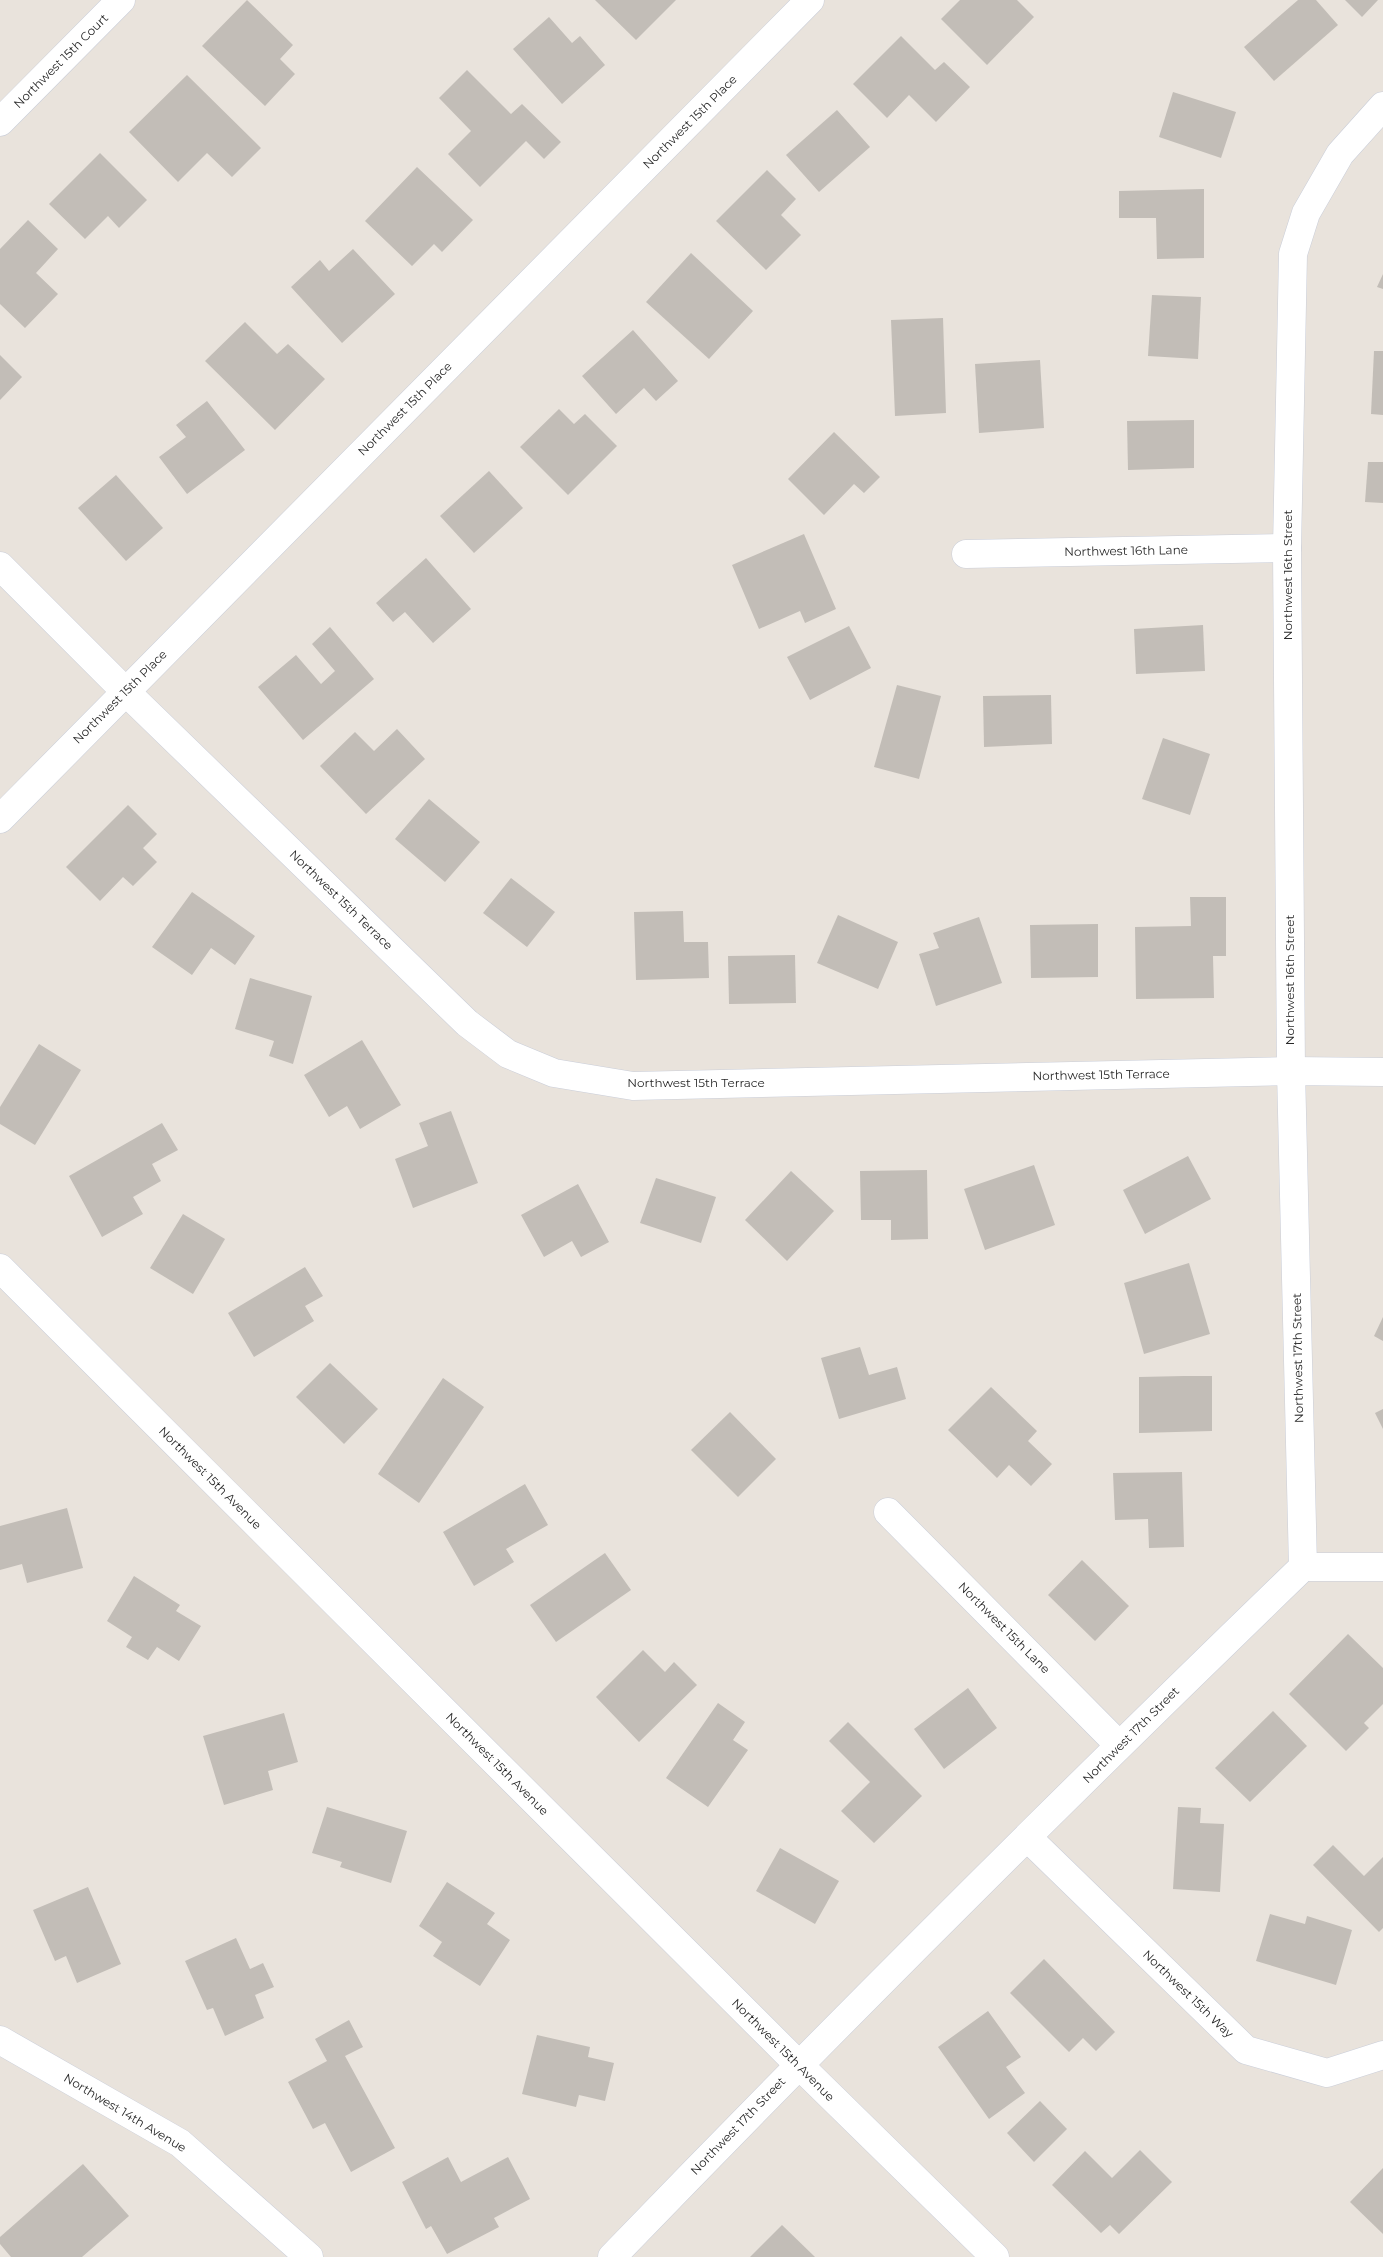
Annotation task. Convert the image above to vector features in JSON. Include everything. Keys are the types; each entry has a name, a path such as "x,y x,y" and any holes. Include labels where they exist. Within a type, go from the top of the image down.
{"street":[{"name":"Northwest 15th Court","path":"0,122 122,0"},
{"name":"Northwest 15th Place","path":"0,819 810,0"},
{"name":"Northwest 16th Street","path":"1291,1071 1287,548 1293,254 1306,213 1340,154 1383,106"},
{"name":"Northwest 16th Lane","path":"966,554 1287,548"},
{"name":"Northwest 15th Terrace","path":"0,566 126,692 467,1023 508,1054 554,1072 633,1086 1291,1071 1383,1072"},
{"name":"Northwest 17th Street","path":"612,2257 798,2064 1028,1838 1119,1745 1304,1567 1291,1071"},
{"name":"Northwest 15th Avenue","path":"0,1268 798,2064 995,2257"},
{"name":"Northwest 15th Lane","path":"888,1512 1119,1745"},
{"path":"1304,1567 1383,1567"},
{"name":"Northwest 15th Way","path":"1028,1838 1246,2050 1327,2073 1383,2055"},
{"name":"Northwest 14th Avenue","path":"0,2040 180,2143 309,2257"}],"building":[{"path":"247,0 293,45 280,59 295,74 265,106 202,46"},
{"path":"595,0 676,0 636,40"},
{"path":"960,0 1017,0 1034,17 987,65 941,19"},
{"path":"1298,0 1316,0 1338,25 1274,81 1244,47"},
{"path":"1345,0 1378,0 1362,17"},
{"path":"549,17 572,43 580,36 605,65 562,104 513,49"},
{"path":"901,36 935,70 944,62 970,87 936,122 909,95 887,118 853,84"},
{"path":"467,70 511,114 522,104 561,142 544,159 526,141 480,187 448,154 471,131 439,98"},
{"path":"187,75 261,148 232,177 207,153 178,182 129,132"},
{"path":"1173,92 1236,112 1221,158 1159,137"},
{"path":"837,110 870,147 819,192 786,155"},
{"path":"100,153 147,200 119,228 108,216 85,239 49,204"},
{"path":"417,167 473,220 442,252 434,244 412,266 365,221"},
{"path":"767,170 796,199 781,215 801,235 766,270 716,221"},
{"path":"1204,189 1204,258 1157,259 1156,218 1119,218 1119,191"},
{"path":"28,220 58,249 36,273 58,294 25,328 0,304 0,249"},
{"path":"353,249 395,294 342,343 291,287 320,260 329,271"},
{"path":"691,253 753,311 709,359 646,302"},
{"path":"1383,274 1383,289 1377,287"},
{"path":"1152,295 1201,297 1198,359 1148,356"},
{"path":"943,318 946,413 895,416 891,320"},
{"path":"245,322 277,354 288,344 325,379 275,430 205,361"},
{"path":"633,330 678,381 656,401 644,388 616,414 582,376"},
{"path":"1374,351 1383,351 1383,415 1371,414"},
{"path":"0,355 22,377 0,400"},
{"path":"1040,360 1044,428 979,433 975,364"},
{"path":"207,401 245,450 187,494 159,457 186,437 176,425"},
{"path":"559,409 574,424 585,414 617,446 568,495 520,447"},
{"path":"1194,420 1194,468 1128,470 1127,421"},
{"path":"834,432 880,477 864,493 854,484 824,515 788,479"},
{"path":"1368,462 1383,462 1383,503 1365,502"},
{"path":"489,471 523,508 474,553 440,516"},
{"path":"116,475 163,528 126,561 78,508"},
{"path":"804,534 836,609 805,623 800,611 759,629 732,565"},
{"path":"426,558 471,609 433,643 405,612 393,622 376,603"},
{"path":"1203,625 1205,671 1136,674 1134,629"},
{"path":"849,626 871,668 810,700 787,657"},
{"path":"330,627 374,679 303,740 258,687 296,655 321,684 335,671 312,644"},
{"path":"897,685 941,696 919,779 874,767"},
{"path":"1051,695 1052,744 984,747 983,696"},
{"path":"397,729 425,759 366,814 320,766 355,732 374,751"},
{"path":"1163,738 1210,754 1190,815 1142,799"},
{"path":"429,799 480,842 445,882 395,839"},
{"path":"128,805 157,834 143,848 157,862 133,886 123,877 100,901 66,867"},
{"path":"511,878 555,912 527,947 483,913"},
{"path":"192,892 255,936 235,965 211,948 192,975 152,947"},
{"path":"1190,897 1226,897 1226,956 1213,956 1214,998 1136,999 1135,927 1191,926"},
{"path":"683,911 684,942 708,942 709,978 636,980 634,912"},
{"path":"838,915 898,942 878,989 817,963"},
{"path":"979,917 1002,983 936,1006 919,954 939,948 933,933"},
{"path":"1098,924 1098,977 1031,978 1030,925"},
{"path":"795,955 796,1003 729,1004 728,956"},
{"path":"250,978 312,996 293,1064 269,1056 274,1041 235,1029"},
{"path":"362,1040 401,1105 360,1129 347,1106 329,1117 304,1075"},
{"path":"39,1044 81,1070 35,1145 0,1124 0,1107"},
{"path":"451,1111 478,1183 413,1208 395,1159 428,1146 419,1123"},
{"path":"162,1123 178,1150 152,1164 161,1181 133,1197 143,1214 102,1237 69,1176"},
{"path":"1188,1156 1211,1199 1145,1234 1123,1190"},
{"path":"1034,1165 1055,1225 985,1250 964,1189"},
{"path":"927,1170 928,1239 891,1240 891,1220 861,1220 860,1171"},
{"path":"791,1171 834,1211 787,1261 745,1220"},
{"path":"656,1178 716,1197 701,1243 640,1223"},
{"path":"578,1184 609,1242 581,1257 572,1241 544,1257 521,1215"},
{"path":"183,1214 225,1239 193,1294 150,1268"},
{"path":"1189,1263 1210,1334 1144,1354 1124,1283"},
{"path":"305,1267 323,1296 305,1306 314,1321 254,1357 228,1313"},
{"path":"1383,1317 1383,1341 1374,1336"},
{"path":"860,1347 869,1375 897,1367 906,1399 839,1419 821,1358"},
{"path":"330,1363 378,1409 344,1444 296,1397"},
{"path":"1212,1376 1212,1431 1139,1433 1139,1377"},
{"path":"443,1378 484,1407 419,1503 378,1474"},
{"path":"991,1387 1037,1431 1028,1441 1052,1464 1031,1486 1009,1465 997,1478 948,1430"},
{"path":"1383,1409 1383,1429 1375,1413"},
{"path":"730,1412 776,1459 738,1497 691,1450"},
{"path":"1182,1472 1184,1547 1149,1548 1148,1519 1115,1520 1113,1473"},
{"path":"525,1484 548,1525 506,1549 514,1562 474,1586 443,1532"},
{"path":"67,1508 83,1568 27,1583 22,1564 0,1570 0,1526"},
{"path":"605,1553 631,1590 556,1642 530,1605"},
{"path":"1082,1560 1129,1606 1095,1641 1048,1595"},
{"path":"134,1576 180,1605 176,1611 201,1626 179,1661 157,1647 148,1660 126,1647 132,1637 107,1621"},
{"path":"1348,1634 1383,1668 1383,1704 1364,1723 1369,1728 1346,1751 1289,1694"},
{"path":"643,1650 665,1672 674,1662 697,1685 639,1742 596,1697"},
{"path":"968,1688 997,1728 944,1769 914,1729"},
{"path":"718,1703 745,1722 733,1740 748,1750 708,1807 666,1778"},
{"path":"1273,1711 1307,1746 1250,1802 1215,1768"},
{"path":"284,1713 298,1762 268,1771 273,1790 224,1805 203,1736"},
{"path":"848,1722 922,1796 874,1843 841,1811 870,1782 829,1741"},
{"path":"327,1807 407,1831 391,1883 340,1867 342,1862 312,1853"},
{"path":"1178,1807 1201,1808 1200,1823 1224,1824 1220,1892 1173,1889"},
{"path":"1333,1845 1364,1876 1383,1857 1383,1928 1379,1932 1313,1865"},
{"path":"780,1848 839,1881 815,1924 756,1891"},
{"path":"447,1882 495,1913 487,1924 510,1940 480,1986 433,1956 442,1942 419,1926"},
{"path":"88,1887 121,1964 77,1983 66,1956 55,1961 33,1910"},
{"path":"1270,1914 1305,1924 1307,1916 1352,1930 1336,1985 1256,1961"},
{"path":"236,1938 250,1969 263,1963 274,1987 255,1995 264,2018 225,2036 213,2008 207,2010 185,1961"},
{"path":"1044,1959 1115,2032 1096,2051 1083,2038 1069,2052 1010,1993"},
{"path":"988,2011 1021,2057 1006,2067 1025,2093 989,2119 938,2047"},
{"path":"349,2020 363,2047 345,2056 395,2148 351,2172 325,2123 313,2129 288,2082 327,2061 315,2039"},
{"path":"537,2035 590,2047 588,2057 614,2063 605,2101 579,2095 576,2107 522,2094"},
{"path":"1040,2101 1067,2129 1034,2162 1007,2133"},
{"path":"1140,2150 1172,2182 1119,2234 1110,2225 1101,2233 1052,2185 1085,2151 1112,2178"},
{"path":"448,2157 461,2182 508,2157 530,2199 494,2218 499,2227 447,2254 431,2226 426,2229 402,2182"},
{"path":"83,2164 129,2216 82,2257 11,2257 0,2244 0,2237"},
{"path":"1383,2168 1383,2234 1350,2202"},
{"path":"782,2225 815,2257 750,2257"}]}
